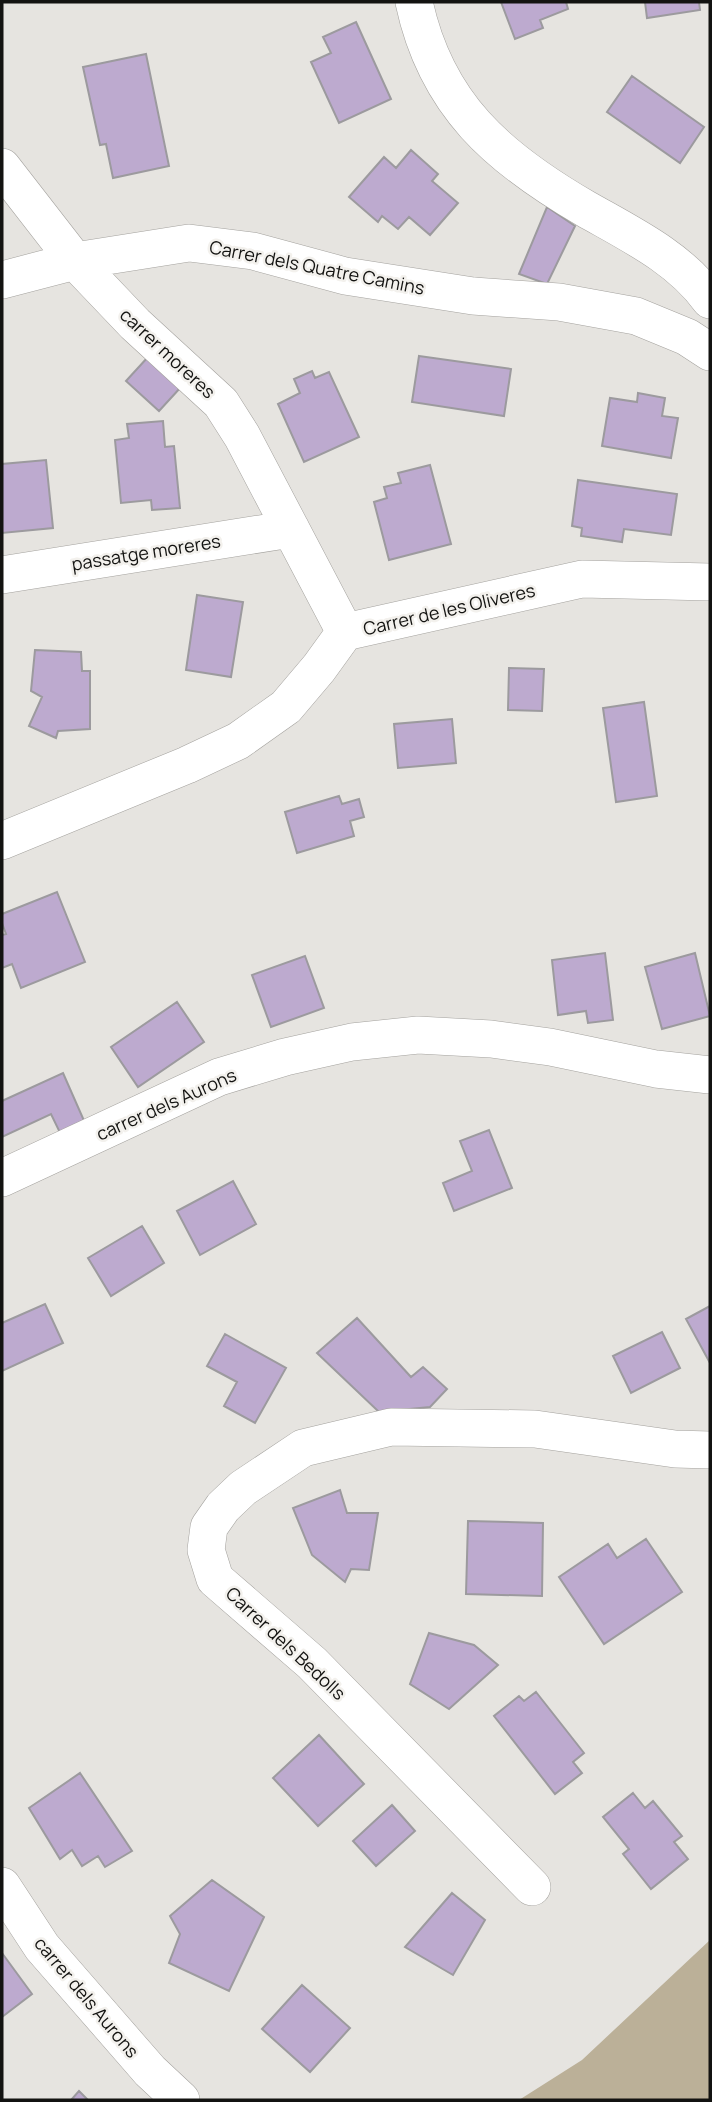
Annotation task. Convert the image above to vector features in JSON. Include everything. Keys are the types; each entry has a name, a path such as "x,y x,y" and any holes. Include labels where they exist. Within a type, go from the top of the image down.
{"street":[{"path":"414,2 429,51 444,85 476,129 525,170 585,208 631,232 677,266 710,300"},
{"name":"carrer moreres","path":"2,167 75,261 135,324 220,403 242,436 345,632"},
{"name":"Carrer dels Quatre Camins","path":"2,280 75,261 189,243 253,251 345,276 473,296 559,302 636,316 687,337 710,352"},
{"name":"passatge moreres","path":"2,575 291,528"},
{"name":"Carrer de les Oliveres","path":"2,841 187,765 237,741 286,707 345,632 582,579 710,582"},
{"name":"carrer dels Aurons","path":"2,1178 219,1077 285,1057 352,1042 418,1035 491,1039 550,1047 656,1069 710,1075"},
{"name":"Carrer dels Bedolls","path":"532,1887 312,1663 215,1578 206,1550 209,1527 223,1507 243,1488 303,1448 391,1427 535,1429 675,1449 710,1450"},
{"name":"carrer dels Aurons","path":"2,1886 42,1947 150,2071 181,2100"}],"shaded area":[{"path":"710,1940 710,2100 519,2100 582,2060"}],"building":[{"path":"501,2 566,2 568,9 540,20 543,28 515,39"},
{"path":"645,2 699,2 700,10 647,18"},
{"path":"356,22 391,99 339,123 311,62 331,53 323,37"},
{"path":"146,54 169,166 113,178 106,144 100,145 83,67"},
{"path":"632,76 704,127 680,163 607,112"},
{"path":"411,150 438,174 432,181 458,203 430,235 409,217 398,229 382,216 378,222 349,197 384,157 396,168"},
{"path":"547,207 575,226 547,284 519,274"},
{"path":"419,356 511,369 504,416 412,402"},
{"path":"148,357 181,387 159,411 126,381"},
{"path":"312,371 315,378 329,372 359,437 304,462 278,404 300,393 294,379"},
{"path":"638,393 665,398 662,416 678,418 671,458 602,446 610,398 637,402"},
{"path":"163,421 165,447 174,446 180,508 152,510 151,500 121,503 115,440 129,438 127,424"},
{"path":"46,460 53,528 2,533 2,464"},
{"path":"430,465 451,544 389,560 374,502 387,498 384,487 401,483 398,473"},
{"path":"578,480 677,494 671,535 624,529 622,542 581,536 582,528 572,526"},
{"path":"197,595 243,602 231,677 186,670"},
{"path":"35,650 81,652 82,671 90,671 90,729 58,731 56,738 29,726 42,697 31,691"},
{"path":"509,668 544,669 542,711 508,710"},
{"path":"644,702 657,796 616,802 603,708"},
{"path":"452,719 456,763 398,768 394,724"},
{"path":"339,796 342,804 359,799 364,817 350,821 354,836 297,853 285,812"},
{"path":"57,892 85,962 21,988 12,964 2,968 2,935 6,934 2,914"},
{"path":"605,953 613,1020 588,1023 586,1011 558,1015 552,960"},
{"path":"695,953 710,1016 662,1029 645,967"},
{"path":"305,956 324,1008 271,1027 252,975"},
{"path":"177,1002 204,1042 138,1087 111,1047"},
{"path":"63,1073 89,1132 65,1143 51,1114 2,1137 2,1101"},
{"path":"489,1130 512,1188 454,1211 443,1183 472,1171 460,1141"},
{"path":"233,1181 256,1224 200,1255 177,1211"},
{"path":"142,1226 164,1263 111,1296 88,1258"},
{"path":"45,1304 63,1343 2,1371 2,1323"},
{"path":"710,1306 710,1363 686,1319"},
{"path":"357,1318 411,1377 423,1367 447,1389 430,1407 379,1412 317,1353"},
{"path":"662,1332 680,1368 631,1393 613,1356"},
{"path":"225,1334 286,1368 255,1423 224,1406 237,1382 207,1366"},
{"path":"340,1490 347,1513 378,1513 369,1570 351,1569 345,1582 312,1555 293,1508"},
{"path":"468,1521 543,1523 542,1596 466,1594"},
{"path":"646,1539 682,1592 604,1644 559,1577 608,1544 617,1558"},
{"path":"429,1633 474,1645 498,1665 449,1709 410,1684"},
{"path":"536,1692 584,1753 573,1762 582,1773 555,1794 494,1716 519,1696 524,1701"},
{"path":"319,1735 364,1784 318,1826 273,1778"},
{"path":"80,1773 132,1851 105,1867 98,1856 82,1866 72,1850 60,1859 29,1808"},
{"path":"633,1793 645,1808 653,1801 682,1836 674,1842 688,1859 651,1889 623,1854 629,1849 603,1817"},
{"path":"392,1805 415,1831 376,1866 353,1841"},
{"path":"212,1880 264,1917 229,1991 169,1963 180,1934 170,1916"},
{"path":"452,1893 485,1920 453,1975 405,1947"},
{"path":"2,1953 32,1994 2,2017"},
{"path":"302,1985 350,2028 310,2072 262,2029"},
{"path":"79,2091 88,2100 71,2100"}]}
